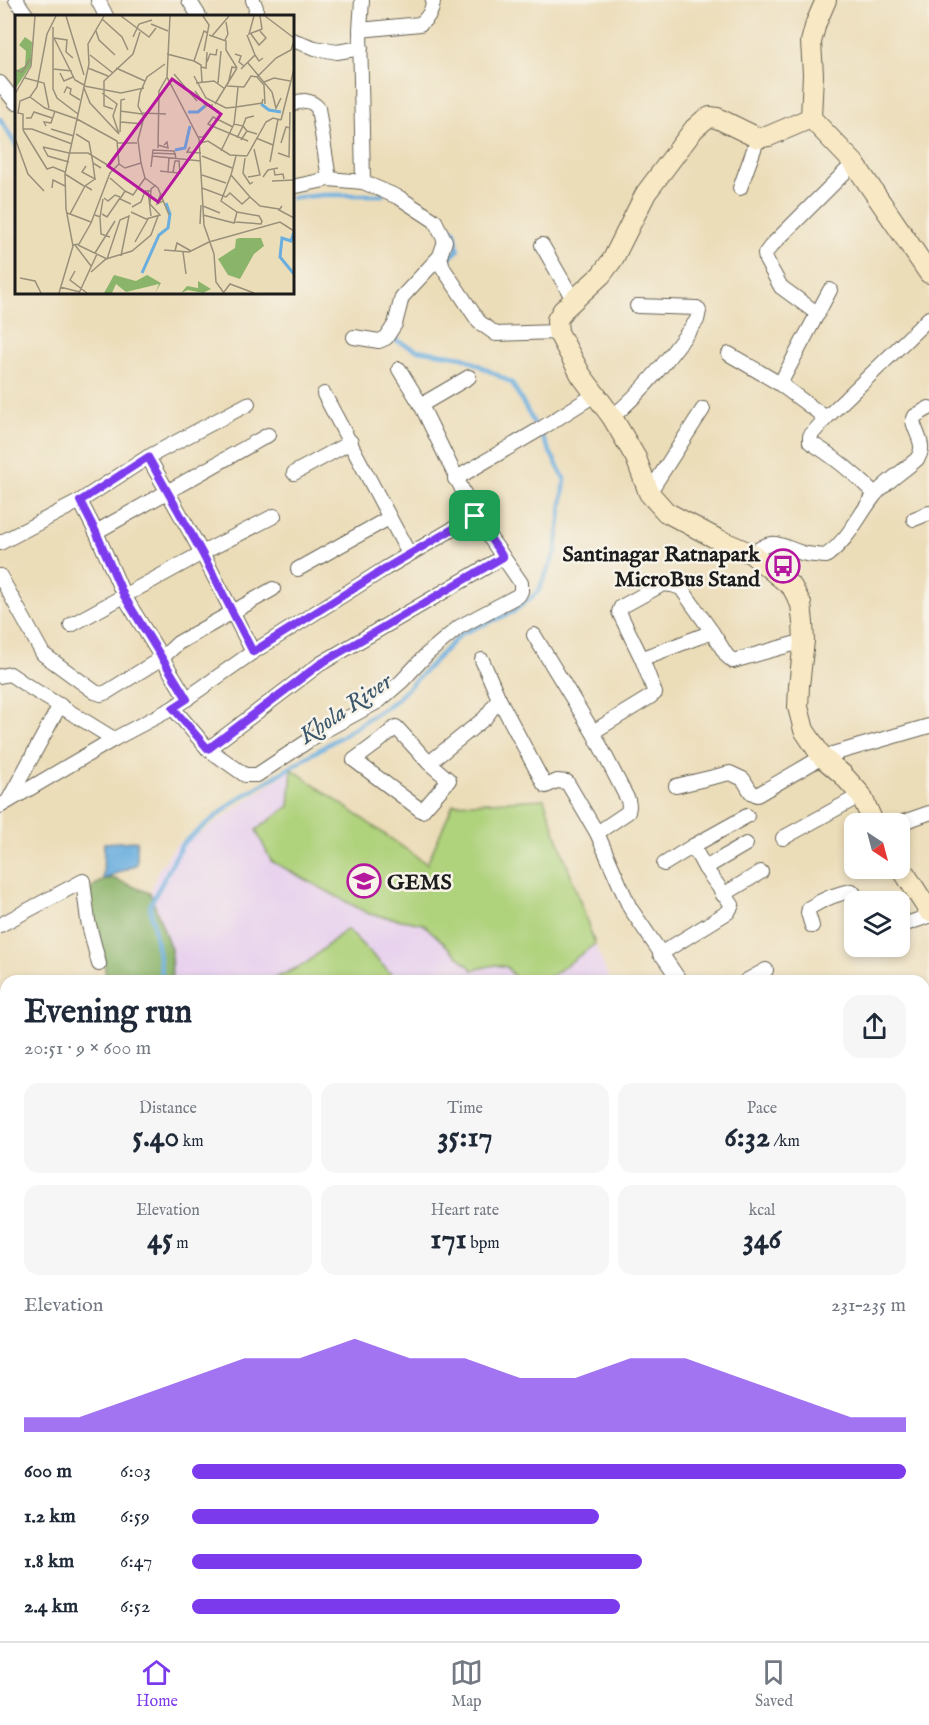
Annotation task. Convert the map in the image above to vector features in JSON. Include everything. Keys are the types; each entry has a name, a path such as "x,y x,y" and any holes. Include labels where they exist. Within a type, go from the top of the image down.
{"main road":[{"path":"826,0 811,42 813,74 811,118 854,163 929,273"},
{"path":"811,118 759,138 717,118 710,117 704,120 694,129 646,193 613,259 601,275 573,298 563,310 557,320 558,332 581,375 612,417 636,458 649,493 666,512 717,539 752,554 792,587 801,604 804,641 798,707 804,730 822,757 861,795 869,813"},
{"path":"908,879 929,914"}],"street":[{"path":"16,0 26,15"},
{"path":"98,0 106,15"},
{"path":"189,0 198,15"},
{"path":"362,0 360,30 363,182"},
{"path":"360,30 420,24 427,18 433,6 433,0"},
{"path":"294,41 337,52 361,48"},
{"path":"0,83 15,103"},
{"path":"294,103 304,100 314,103 318,108 329,179"},
{"path":"740,188 759,138"},
{"path":"818,314 781,287 765,255 771,246 854,163"},
{"path":"294,187 329,179 363,182 400,198 435,220 445,241 440,256 402,297 396,324 386,338 379,341 354,337"},
{"path":"542,245 573,298"},
{"path":"440,256 443,268 474,314 480,322 496,334 558,332"},
{"path":"780,384 830,290"},
{"path":"612,417 629,403 659,370 697,320 699,311 697,308 637,306"},
{"path":"875,494 853,472 810,442 810,436 929,318"},
{"path":"729,354 780,384 826,418"},
{"path":"173,708 208,749 245,775 257,775 320,733 379,701 402,681 427,654 459,627 519,596 521,583 475,516 421,405 399,369"},
{"path":"421,405 469,377"},
{"path":"324,394 409,554"},
{"path":"456,479 596,394"},
{"path":"0,543 80,501 148,457 248,404"},
{"path":"649,493 703,408"},
{"path":"752,554 762,546 778,543 803,553 826,556 838,547 857,523 875,494 921,454 922,449 913,421 915,416 929,408"},
{"path":"96,532 268,435"},
{"path":"294,473 351,442"},
{"path":"148,457 202,553 253,652"},
{"path":"80,501 124,596 187,699"},
{"path":"914,519 929,513"},
{"path":"71,625 274,516"},
{"path":"4,804 114,739 173,708 253,652 409,554 475,516"},
{"path":"298,569 389,518"},
{"path":"208,749 320,664 503,557"},
{"path":"0,576 43,654 101,694 162,658 178,644 273,589"},
{"path":"593,732 655,693 642,659 619,612 621,607 663,584 681,588 727,656 733,661 804,641"},
{"path":"642,659 712,632"},
{"path":"534,634 593,732 630,807 628,812 597,833"},
{"path":"482,660 499,699 544,784 546,786 557,781 567,782 597,833 630,908 676,975"},
{"path":"0,676 10,674 114,739"},
{"path":"429,763 485,718 499,699"},
{"path":"4,804 60,705"},
{"path":"676,786 730,773 743,779 751,792 757,795 822,757 929,726"},
{"path":"396,727 429,763 449,780 422,811 354,760 396,727"},
{"path":"783,838 861,795"},
{"path":"910,820 929,813"},
{"path":"664,864 747,816"},
{"path":"705,868 746,844"},
{"path":"660,954 728,912 732,905 705,868 693,846"},
{"path":"723,895 761,872"},
{"path":"0,925 83,881 88,921 99,964"},
{"path":"812,926 809,909 819,902 844,892"},
{"path":"910,922 929,914"},
{"path":"757,975 766,970"}],"shaded area":[{"name":"GEMS","path":"292,769 427,864 453,804 544,799 608,975 172,975 171,949 151,892 158,870 178,843 201,833"}],"green space":[{"path":"292,769 427,864 453,804 544,799 595,944 553,975 513,975 507,967 495,965 473,970 423,924 369,914 271,861 256,830 289,806"},
{"path":"112,878 150,893 171,949 172,975 105,975 104,959 87,907 92,887 103,880"},
{"path":"347,929 392,975 282,975 305,964"}],"water":[{"path":"137,841 137,864 103,880 104,843"}],"waterway":[{"name":"Khola River","path":"0,119 15,143"},
{"name":"Khola River","path":"294,198 323,195 383,195"},
{"name":"Khola River","path":"438,218 455,232 458,250 447,260"},
{"name":"Khola River","path":"398,329 395,340 417,350 463,357 512,383 535,425"},
{"name":"Khola River","path":"162,975 150,905 183,843 235,801 395,701 461,634 513,612 538,592 556,551 565,480 541,435"}],"place":[{"name":"Santinagar Ratnapark MicroBus Stand","path":"783,566"},
{"name":"GEMS","path":"364,881"}],"route":[{"path":"148,457 202,553 253,652 386,568 475,516 503,557 320,664 208,749 173,708 187,699 124,596 80,501 148,457"}]}
